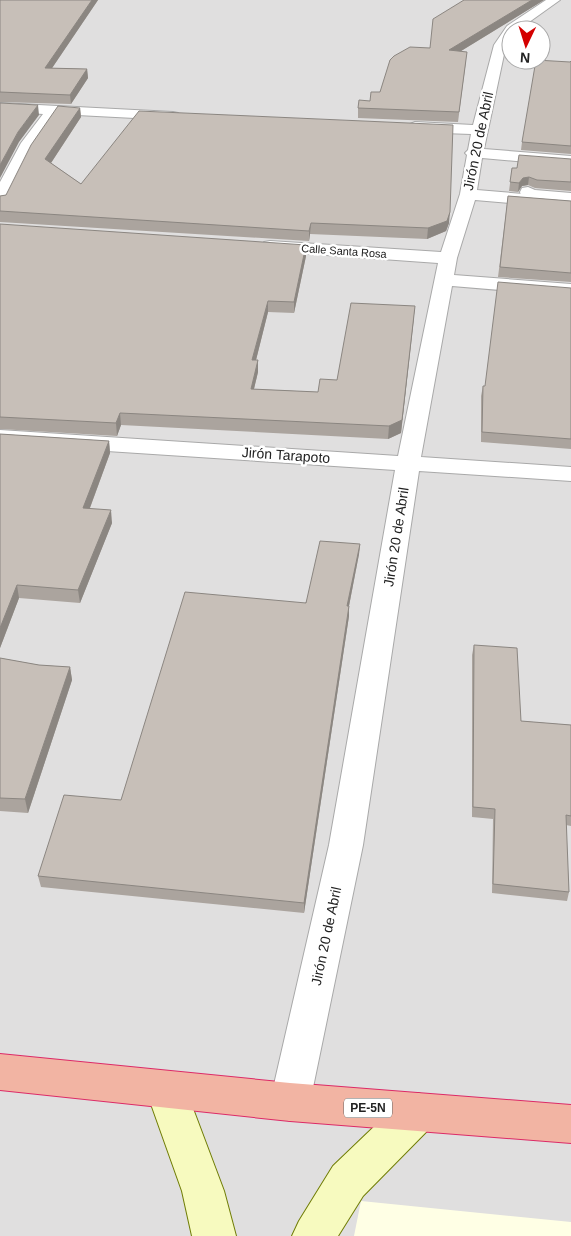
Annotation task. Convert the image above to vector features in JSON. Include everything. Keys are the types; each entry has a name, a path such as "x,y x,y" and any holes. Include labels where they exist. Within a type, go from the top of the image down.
{"highway":[{"name":"PE-5N","path":"0,1072 290,1102 571,1124"}],"main road":[{"path":"166,1090 203,1191 214,1236"},
{"path":"314,1236 348,1181 418,1112"}],"street":[{"name":"Jirón 20 de Abril","path":"290,1102 346,844 408,462 446,269 468,194 476,142 500,45 511,29 554,0"},
{"path":"0,107 191,117"},
{"path":"0,201 15,167 33,134 53,111"},
{"path":"399,126 571,161"},
{"path":"528,192 528,195 571,198"},
{"path":"468,194 571,203"},
{"name":"Calle Santa Rosa","path":"249,245 446,269 571,290"},
{"name":"Jirón Tarapoto","path":"0,437 571,474"}],"shaded area":[{"path":"0,0 571,0 571,1236 0,1236"},
{"path":"361,1201 571,1222 571,1236 354,1236"}],"building":[{"path":"0,0 92,0 45,68 87,69 70,95 0,92"},
{"path":"464,0 532,0 449,50 467,52 459,112 358,108 359,100 370,101 371,92 380,92 390,60 410,47 430,48 433,19"},
{"path":"551,61 571,61 571,146 522,142 534,70 551,70"},
{"path":"0,103 38,105 18,132 0,165"},
{"path":"58,106 80,108 45,159 81,184 139,111 453,125 450,212 447,221 428,228 311,223 309,231 0,211 0,196 6,195 31,145"},
{"path":"519,155 571,159 571,182 537,180 529,177 523,178 519,183 510,182 512,168 517,168"},
{"path":"508,196 571,201 571,273 500,267"},
{"path":"0,224 306,245 294,302 268,301 252,360 258,360 251,389 318,392 320,379 337,380 351,303 415,306 402,420 389,426 120,413 116,423 0,417"},
{"path":"498,282 571,288 571,439 482,432 483,386 485,386"},
{"path":"0,434 109,441 83,508 111,510 78,590 17,585 0,628"},
{"path":"320,541 360,544 347,606 349,606 304,903 38,876 64,795 121,800 185,592 306,603"},
{"path":"474,645 517,648 521,721 571,725 571,816 566,815 569,892 493,884 495,809 473,807"},
{"path":"0,658 39,665 70,667 25,799 0,798"}]}
